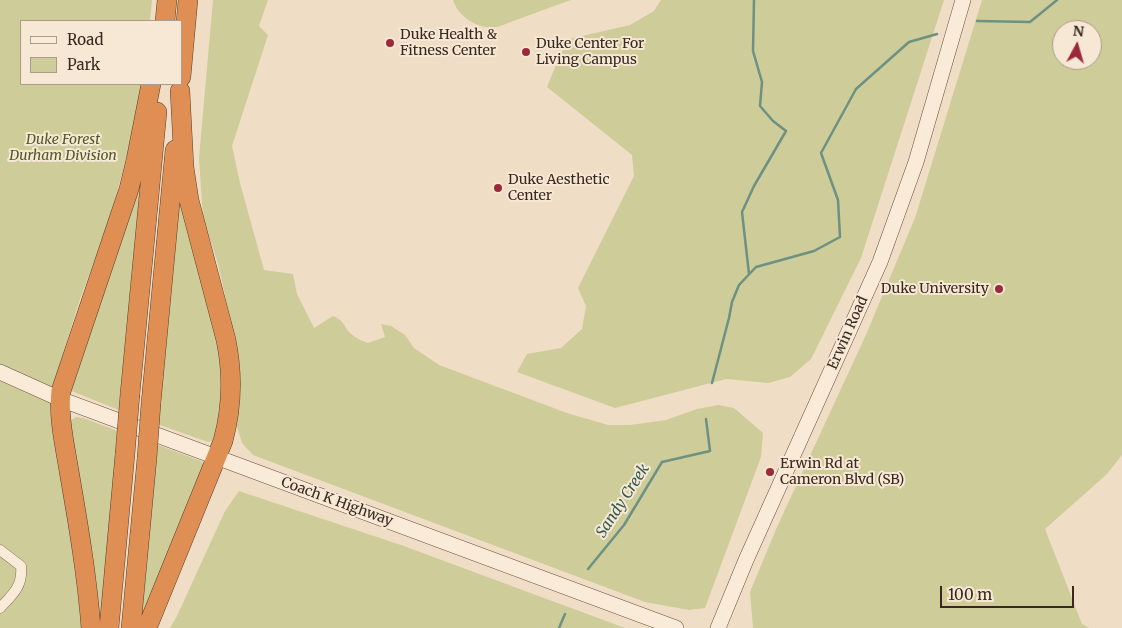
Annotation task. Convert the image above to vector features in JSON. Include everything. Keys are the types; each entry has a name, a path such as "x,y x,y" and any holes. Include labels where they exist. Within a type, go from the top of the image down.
{"highway":[{"path":"165,20 167,0"},
{"path":"182,72 188,0"},
{"path":"91,628 60,399 61,391 129,189 151,85"},
{"path":"109,628 160,85"},
{"path":"131,628 181,85"},
{"path":"148,628 216,457 226,427 229,410 230,357 190,200 184,167 181,85"}],"main road":[{"name":"Erwin Road","path":"718,628 746,560 880,262 912,171 963,0"},
{"name":"Coach K Highway","path":"0,372 60,399 676,628"}],"street":[{"path":"0,550 21,566 22,579 0,608"}],"green space":[{"name":"Duke Forest Durham Division","path":"0,0 152,0 150,20 20,20 20,85 141,85 133,134 109,221 80,299 60,363 58,420 82,628 0,628"},
{"path":"213,0 268,0 259,26 268,35 232,146 264,270 293,274 297,294 314,328 333,316 342,322 352,335 368,343 385,337 381,324 391,326 405,335 414,348 439,365 567,413 608,425 630,425 666,420 697,409 718,405 734,408 763,433 761,457 705,608 689,610 645,602 253,455 242,443 235,420 240,380 234,335 218,264 203,218 199,158"},
{"path":"453,0 571,0 497,27 490,27 476,24 464,17"},
{"path":"661,0 944,0 861,258 811,359 790,377 768,383 726,379 615,408 517,372 527,354 561,348 582,329 586,306 578,288 634,176 632,155 547,87 560,55 569,39 630,25 654,11"},
{"name":"Duke University","path":"982,0 1122,0 1122,455 1107,474 1045,529 1082,624 1089,628 753,628 750,592 777,527 865,337 915,218"},
{"path":"140,172 135,274 119,410 69,390"},
{"path":"181,198 185,198 227,390 215,440 208,442 157,424 177,211"},
{"path":"76,417 118,431 116,445 118,460 107,574 104,574 99,628 90,576 70,421"},
{"path":"155,444 201,461 204,465 140,628"},
{"path":"239,491 401,545 625,628 170,628 225,511"}],"waterway":[{"name":"Sandy Creek","path":"749,274 742,212 754,186 786,131 773,121 760,106 762,82 753,51 754,0"},
{"path":"977,21 1030,22 1057,0"},
{"path":"712,383 732,302 739,285 756,267 814,251 840,237 838,200 821,153 856,89 909,42 937,34"},
{"name":"Sandy Creek","path":"588,569 624,525 662,462 710,451 706,419"},
{"name":"Sandy Creek","path":"559,628 565,614"}],"place":[{"name":"Duke Health & Fitness Center","path":"390,43"},
{"name":"Duke Center For Living Campus","path":"526,52"},
{"name":"Duke Aesthetic Center","path":"498,188"},
{"name":"Duke University","path":"999,289"},
{"name":"Erwin Rd at Cameron Blvd (SB)","path":"770,472"}]}
